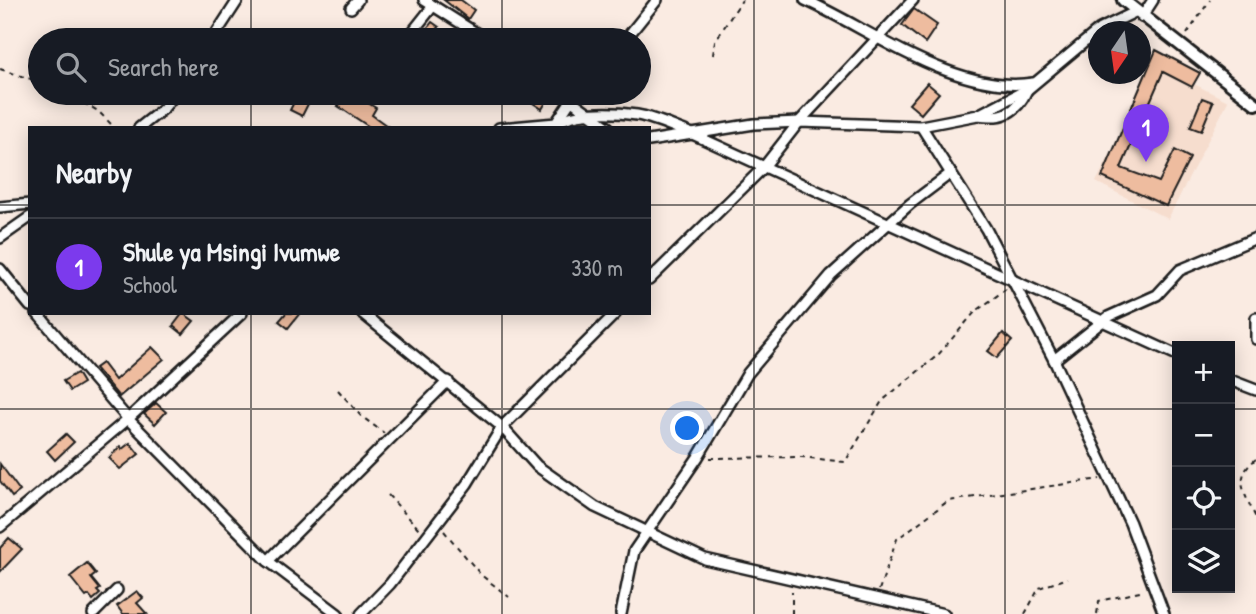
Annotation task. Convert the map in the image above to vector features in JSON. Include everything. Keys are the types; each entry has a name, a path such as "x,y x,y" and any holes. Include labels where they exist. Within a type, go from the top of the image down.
{"street":[{"path":"220,28 238,0"},
{"path":"351,9 358,0"},
{"path":"635,28 657,0"},
{"path":"805,0 945,69 985,81 1013,86 1032,85"},
{"path":"651,278 763,167 799,122 913,0"},
{"path":"1123,0 1138,15 1181,43 1256,104"},
{"path":"651,141 730,126 799,122 921,127 978,115 1032,85 1100,29 1138,15 1153,0"},
{"path":"414,28 430,2 469,28"},
{"path":"141,126 166,105"},
{"path":"554,125 564,105"},
{"path":"581,105 607,126"},
{"path":"536,126 554,125 592,114 639,115 690,133 888,226 954,251 1015,282 1172,353"},
{"path":"921,127 1015,282 1027,313 1054,360 1110,478 1164,614"},
{"path":"621,614 630,561 698,457 748,373 815,291 910,204 951,173"},
{"path":"0,207 28,204"},
{"path":"0,238 28,218"},
{"path":"1054,360 1103,322 1157,295 1180,270 1256,238"},
{"path":"0,269 28,304"},
{"path":"39,315 128,419 268,561 335,611"},
{"path":"0,527 128,419 240,315"},
{"path":"365,315 502,428 537,466 594,507 705,559 944,614"},
{"path":"361,614 390,584 467,484 502,428 614,315"},
{"path":"1256,318 1256,339"},
{"path":"268,561 448,381"},
{"path":"1235,382 1256,390"},
{"path":"93,614 117,590"},
{"path":"320,614 335,611"}],"path":[{"path":"713,55 715,41 742,0"},
{"path":"1181,43 1210,0"},
{"path":"0,69 28,78"},
{"path":"87,105 98,111 113,126"},
{"path":"698,457 803,457 845,462 882,401 938,355 975,312 1015,282"},
{"path":"338,390 361,416 390,439"},
{"path":"1256,459 1243,470 1241,481 1256,518"},
{"path":"877,597 897,538 947,501 1110,478"},
{"path":"388,495 426,536"},
{"path":"436,523 481,575 509,597"},
{"path":"792,578 792,614"},
{"path":"1025,614 1036,590 1068,578"},
{"path":"1097,614 1099,601 1127,597 1155,587"}],"shaded area":[{"path":"1156,65 1228,101 1168,219 1096,182 1146,84 1151,84 1151,75"}],"building":[{"path":"444,0 461,0 474,10 468,19"},
{"path":"914,9 937,25 925,43 902,25"},
{"path":"432,22 439,27 438,28 427,28"},
{"path":"1156,50 1200,73 1192,87 1163,72 1121,168 1159,182 1175,150 1190,158 1166,206 1102,177 1142,84 1151,84 1151,62"},
{"path":"927,83 939,93 921,114 909,104"},
{"path":"1202,98 1213,102 1201,131 1190,127"},
{"path":"292,105 308,105 302,116 290,110"},
{"path":"371,105 376,108 372,115 387,126 368,126 338,106"},
{"path":"181,315 194,321 183,334 173,326"},
{"path":"284,315 298,315 288,328 279,321"},
{"path":"1003,333 1012,341 997,358 988,351"},
{"path":"152,347 164,359 119,397 95,368 102,363 115,380"},
{"path":"77,373 83,383 70,391 63,381"},
{"path":"156,403 166,412 155,424 144,414"},
{"path":"66,434 74,442 55,460 47,451"},
{"path":"130,443 139,454 120,469 109,458 120,446 122,449"},
{"path":"0,464 20,491 12,497 0,481"},
{"path":"9,538 22,549 0,572 0,548"},
{"path":"87,563 96,574 91,578 100,589 97,591 100,594 93,600 89,595 86,597 70,577"},
{"path":"137,591 143,598 137,603 147,614 123,614 117,606"}],"place":[{"name":"Shule ya Msingi Ivumwe","path":"1146,162"}]}
